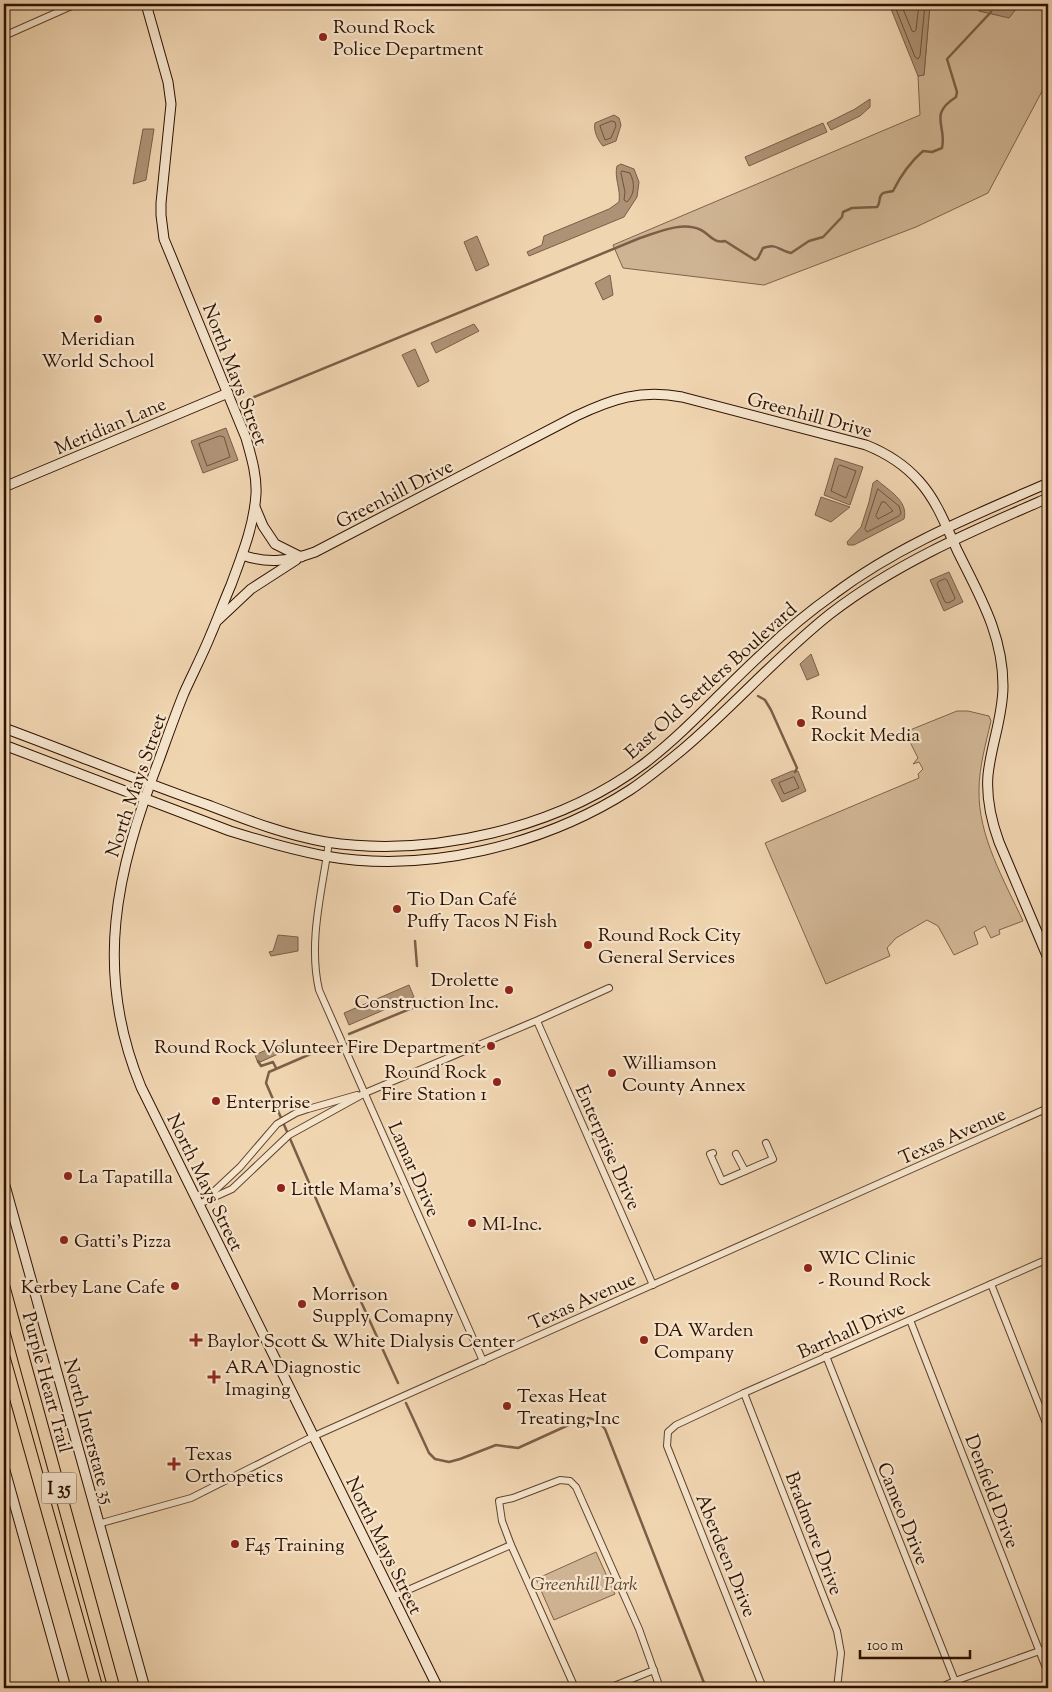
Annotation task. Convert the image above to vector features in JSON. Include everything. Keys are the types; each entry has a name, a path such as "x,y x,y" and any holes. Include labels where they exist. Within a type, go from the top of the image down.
{"highway":[{"name":"Purple Heart Trail","path":"4,1287 114,1688"},
{"name":"Purple Heart Trail","path":"4,1357 97,1688"}],"main road":[{"name":"North Mays Street","path":"146,4 168,82 171,104 161,203 162,227 168,250 233,406 252,460 256,492 252,528 216,623 184,694 149,784 128,850 117,901 114,940 117,1006 135,1072 312,1437 438,1688"},
{"path":"223,380 221,389 213,399 233,406"},
{"name":"Meridian Lane","path":"4,488 228,393"},
{"name":"Greenhill Drive","path":"242,555 256,560 271,561 301,557 315,552 598,406 629,396 655,394 682,397 866,445 878,450 900,463 918,480 934,501 992,622 1001,658 1003,682 1002,706 988,775 988,799 992,824 1048,958"},
{"name":"East Old Settlers Boulevard","path":"4,728 149,784 270,828 298,836 329,842 392,846 420,845 489,834 537,820 584,800 611,785 644,764 672,740 765,650 834,594 868,570 906,547 1048,483"},
{"name":"East Old Settlers Boulevard","path":"4,745 230,831 268,843 327,856 375,860 424,860 510,844 572,821 629,790 682,750 777,659 832,613 913,560 952,540 1048,498"},
{"path":"254,505 263,526 275,544 301,557"},
{"path":"216,623 251,589 301,557"},
{"name":"North Interstate 35","path":"4,1182 145,1688"},
{"path":"4,1467 66,1688"}],"street":[{"path":"4,36 76,4"},
{"name":"Lamar Drive","path":"329,842 314,944 316,977 319,990 483,1361"},
{"path":"199,1204 232,1189 290,1135 365,1093 537,1021 609,988"},
{"name":"Enterprise Drive","path":"537,1021 653,1285"},
{"path":"199,1204 230,1178 277,1124 308,1108 365,1093"},
{"name":"Texas Avenue","path":"98,1524 191,1498 312,1437 1048,1108"},
{"path":"713,1154 710,1154 722,1181 773,1159 766,1143"},
{"path":"736,1154 745,1171"},
{"name":"Barrhall Drive","path":"668,1432 676,1425 744,1393 1048,1259"},
{"path":"991,1284 1048,1428"},
{"name":"Denfield Drive","path":"910,1320 1048,1673"},
{"name":"Cameo Drive","path":"826,1356 955,1681"},
{"name":"Bradmore Drive","path":"744,1393 837,1631 841,1653 837,1688"},
{"name":"Aberdeen Drive","path":"668,1432 667,1446 763,1688"},
{"path":"575,1688 511,1545 502,1521 499,1501 513,1498 560,1480 570,1481 574,1484 639,1629 660,1688"},
{"path":"392,1597 511,1545"},
{"path":"939,1688 1048,1648"},
{"path":"609,1688 654,1670"}],"green space":[{"path":"930,4 976,4 979,11 1009,17 1020,4 1048,4 1048,80 988,193 916,227 764,285 623,268 613,245 920,115 918,76 924,75"},
{"path":"957,711 968,711 989,716 991,721 980,773 980,807 987,841 1000,874 1023,921 999,930 1000,934 991,938 985,926 974,932 978,944 954,955 938,926 927,920 896,938 887,948 890,956 826,984 765,843 919,778 918,774 923,769 919,762 913,764 918,758 905,732"},
{"name":"Greenhill Park","path":"596,1552 615,1594 554,1620 536,1579"}],"water":[{"path":"889,4 930,4 924,75 918,76"},
{"path":"976,4 1020,4 1009,18 979,11"},
{"path":"870,99 870,107 860,116 831,130 827,123"},
{"path":"614,115 619,118 621,125 616,141 603,146 596,135 595,123"},
{"path":"823,123 827,132 749,166 745,157"},
{"path":"143,129 154,129 146,180 133,184"},
{"path":"621,164 634,169 639,182 637,197 624,217 529,256 527,252 542,245 544,236 609,209 619,202 616,170 617,166"},
{"path":"477,236 489,265 476,271 464,242"},
{"path":"610,275 613,295 603,300 595,283"},
{"path":"474,324 479,331 436,353 431,343"},
{"path":"415,349 429,381 418,387 402,355"},
{"path":"226,428 238,460 203,473 191,441"},
{"path":"835,458 863,467 850,505 824,495"},
{"path":"877,480 901,501 905,513 904,519 854,545 848,545 847,542 861,527 873,483"},
{"path":"821,497 850,507 831,522 815,515"},
{"path":"949,572 963,602 944,611 930,580"},
{"path":"811,654 819,675 807,680 800,664"},
{"path":"792,771 798,771 806,791 782,802 771,780"},
{"path":"278,935 298,937 298,951 271,956 269,952 273,951"},
{"path":"409,985 414,997 349,1025 344,1013"},
{"path":"286,1041 289,1049 258,1063 255,1055"}],"waterway":[{"path":"254,397 663,230 678,227 701,230 715,240 725,241 755,260 763,248 775,247 791,253 809,241 823,237 842,217 843,212 852,208 877,207 881,195 893,191 906,170 923,151 932,152 942,148 941,115 943,109 956,97 957,92 947,59 991,12"},
{"path":"758,696 765,700 771,710 797,768 795,772"},
{"path":"415,941 417,966"},
{"path":"349,1034 422,1004 426,999"},
{"path":"329,1046 269,1072 266,1083 398,1383"},
{"path":"258,1061 261,1066 273,1062 276,1068"},
{"path":"406,1403 429,1453 435,1459 449,1462 496,1445 518,1448 584,1418 596,1420 601,1424 605,1429 706,1688"}],"place":[{"name":"Round Rock Police Department","path":"323,37"},
{"name":"Meridian World School","path":"98,319"},
{"name":"Round Rockit Media","path":"801,723"},
{"name":"Tio Dan Café Puffy Tacos N Fish","path":"397,909"},
{"name":"Round Rock City General Services","path":"588,945"},
{"name":"Drolette Construction Inc.","path":"509,990"},
{"name":"Round Rock Volunteer Fire Department","path":"491,1046"},
{"name":"Williamson County Annex","path":"612,1073"},
{"name":"Round Rock Fire Station 1","path":"497,1082"},
{"name":"Enterprise","path":"216,1101"},
{"name":"La Tapatilla","path":"68,1176"},
{"name":"Little Mama's","path":"281,1188"},
{"name":"MI-Inc.","path":"472,1223"},
{"name":"Gatti's Pizza","path":"64,1240"},
{"name":"WIC Clinic - Round Rock","path":"808,1268"},
{"name":"Kerbey Lane Cafe","path":"175,1286"},
{"name":"Morrison Supply Comapny","path":"302,1304"},
{"name":"Baylor Scott & White Dialysis Center","path":"196,1340"},
{"name":"DA Warden Company","path":"644,1340"},
{"name":"ARA Diagnostic Imaging","path":"214,1377"},
{"name":"Texas Heat Treating, Inc","path":"507,1406"},
{"name":"Texas Orthopetics","path":"174,1464"},
{"name":"F45 Training","path":"235,1544"}]}
